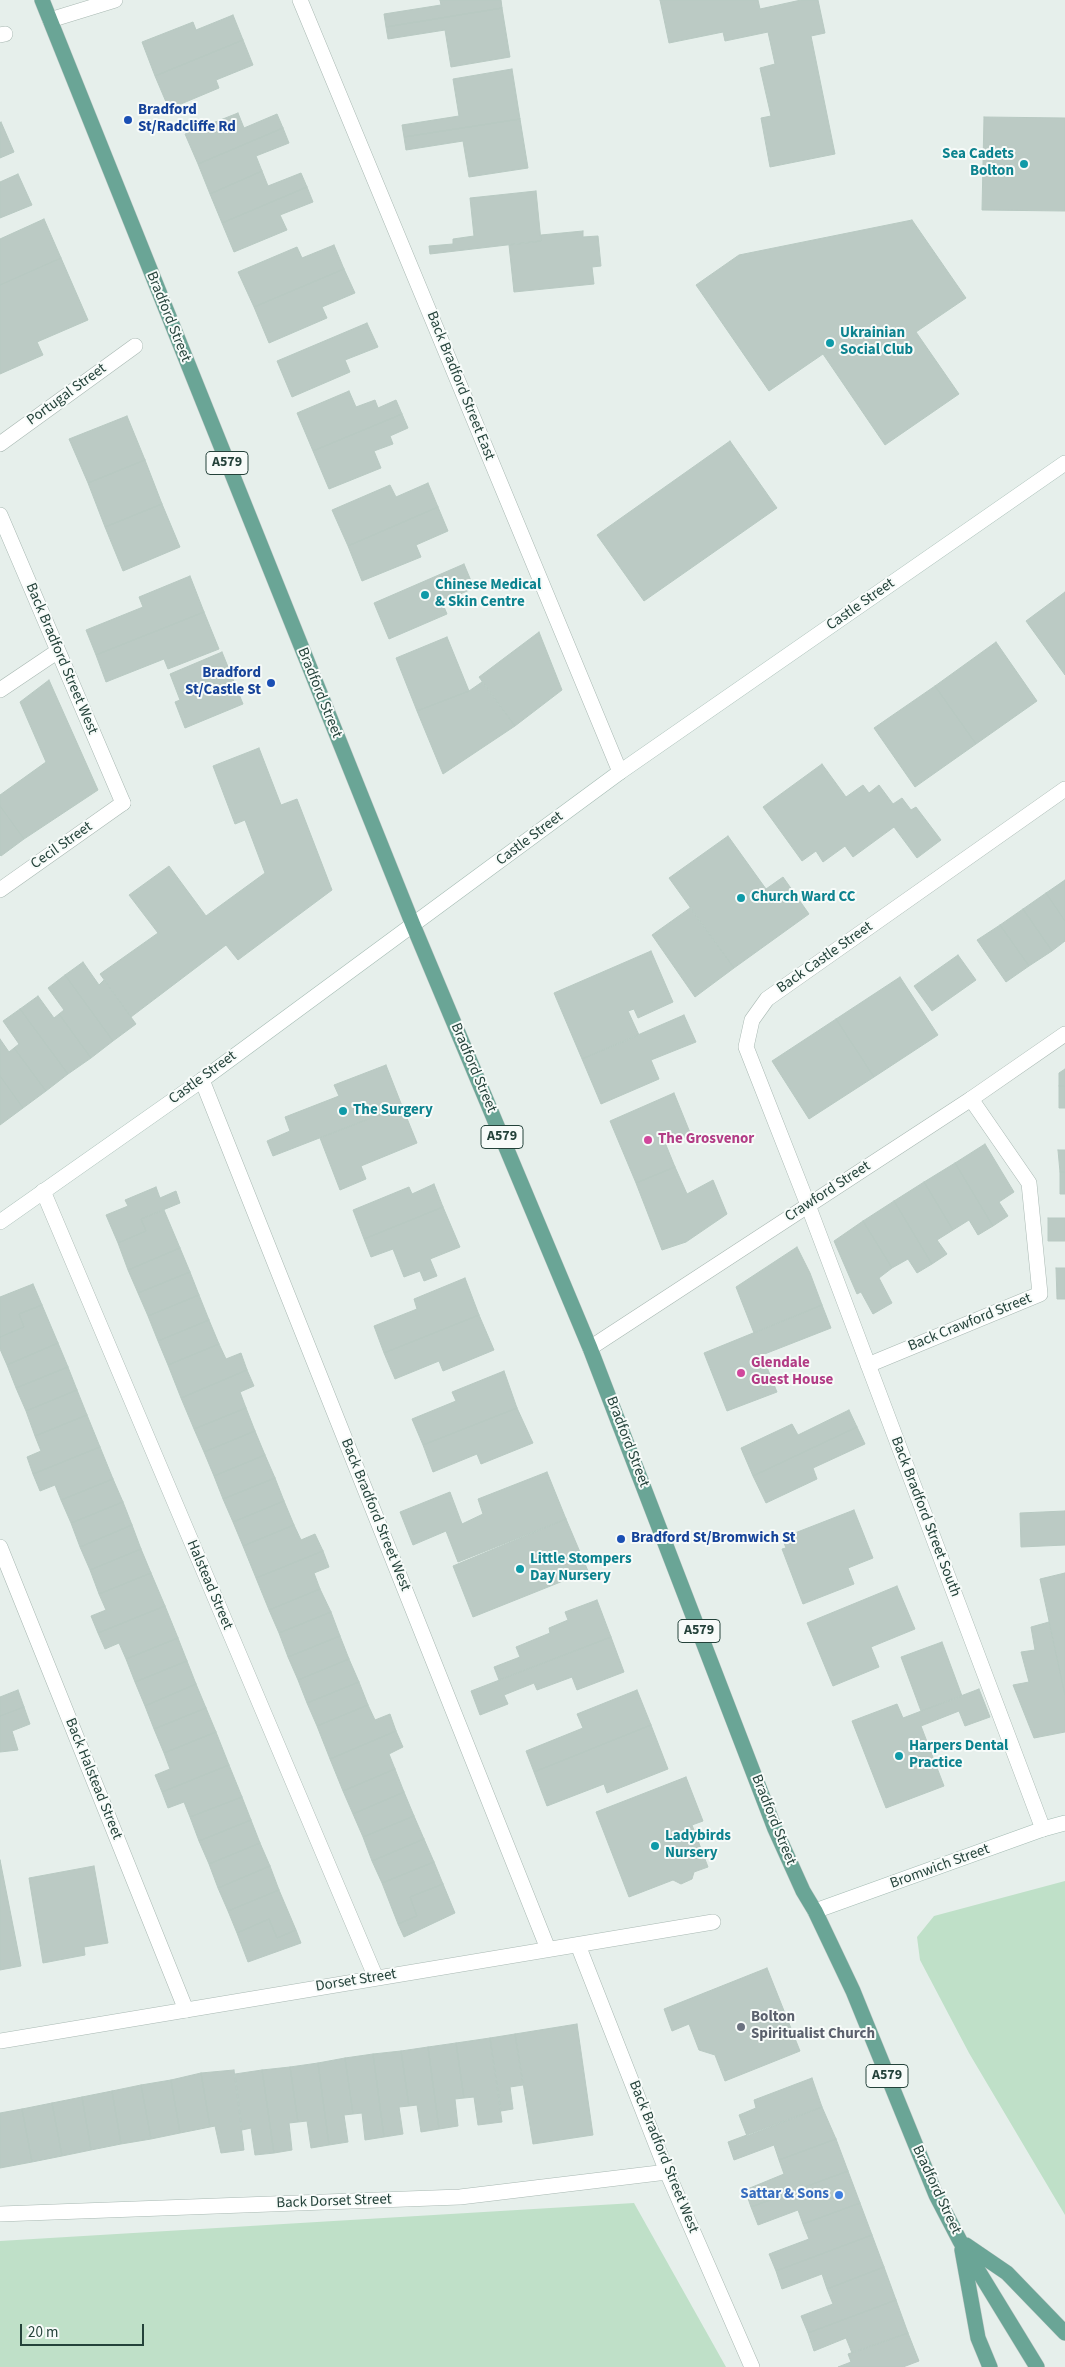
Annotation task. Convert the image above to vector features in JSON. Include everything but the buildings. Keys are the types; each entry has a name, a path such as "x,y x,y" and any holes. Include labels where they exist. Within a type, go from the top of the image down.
{"main road":[{"name":"Bradford Street","path":"42,0 413,925 590,1348 775,1829 803,1891 815,1911 853,1991 936,2195 960,2241 1037,2367"},
{"name":"Bradford Street","path":"960,2241 978,2338 985,2363"},
{"path":"960,2241 1007,2273 1065,2333"}],"street":[{"path":"50,20 115,0"},
{"name":"Back Bradford Street East","path":"300,0 620,772"},
{"name":"Portugal Street","path":"0,444 135,346"},
{"name":"Castle Street","path":"0,1222 202,1080 620,772 1065,463"},
{"name":"Back Bradford Street West","path":"0,515 123,803"},
{"path":"0,690 58,651"},
{"name":"Back Castle Street","path":"808,1204 746,1047 752,1020 767,999 1065,789"},
{"name":"Cecil Street","path":"0,890 123,803"},
{"name":"Crawford Street","path":"590,1348 971,1099 1065,1034"},
{"name":"Back Bradford Street West","path":"202,1080 548,1949"},
{"name":"Back Crawford Street","path":"868,1365 1040,1294 1029,1183 971,1099"},
{"name":"Halstead Street","path":"43,1191 376,1978"},
{"name":"Back Bradford Street South","path":"808,1204 1043,1829"},
{"name":"Back Halstead Street","path":"0,1547 186,2010"},
{"name":"Bromwich Street","path":"815,1911 1043,1829 1065,1823"},
{"name":"Dorset Street","path":"0,2041 713,1922"},
{"name":"Back Bradford Street West","path":"578,1945 668,2172 752,2367"},
{"name":"Back Dorset Street","path":"0,2214 460,2197 668,2172"}],"green space":[{"path":"1065,1881 1065,2215 969,2053 920,1960 917,1937 934,1916"},
{"path":"634,2203 726,2367 0,2367 0,2241"}],"place":[{"name":"Bradford St/Radcliffe Rd","path":"128,120"},
{"name":"Sea Cadets Bolton","path":"1024,164"},
{"name":"Ukrainian Social Club","path":"830,343"},
{"name":"Chinese Medical & Skin Centre","path":"425,595"},
{"name":"Bradford St/Castle St","path":"271,683"},
{"name":"Church Ward CC","path":"741,898"},
{"name":"The Surgery","path":"343,1111"},
{"name":"The Grosvenor","path":"648,1140"},
{"name":"Glendale Guest House","path":"741,1373"},
{"name":"Bradford St/Bromwich St","path":"621,1539"},
{"name":"Little Stompers Day Nursery","path":"520,1569"},
{"name":"Harpers Dental Practice","path":"899,1756"},
{"name":"Ladybirds Nursery","path":"655,1846"},
{"name":"Bolton Spiritualist Church","path":"741,2027"},
{"name":"Sattar & Sons","path":"839,2195"}]}
